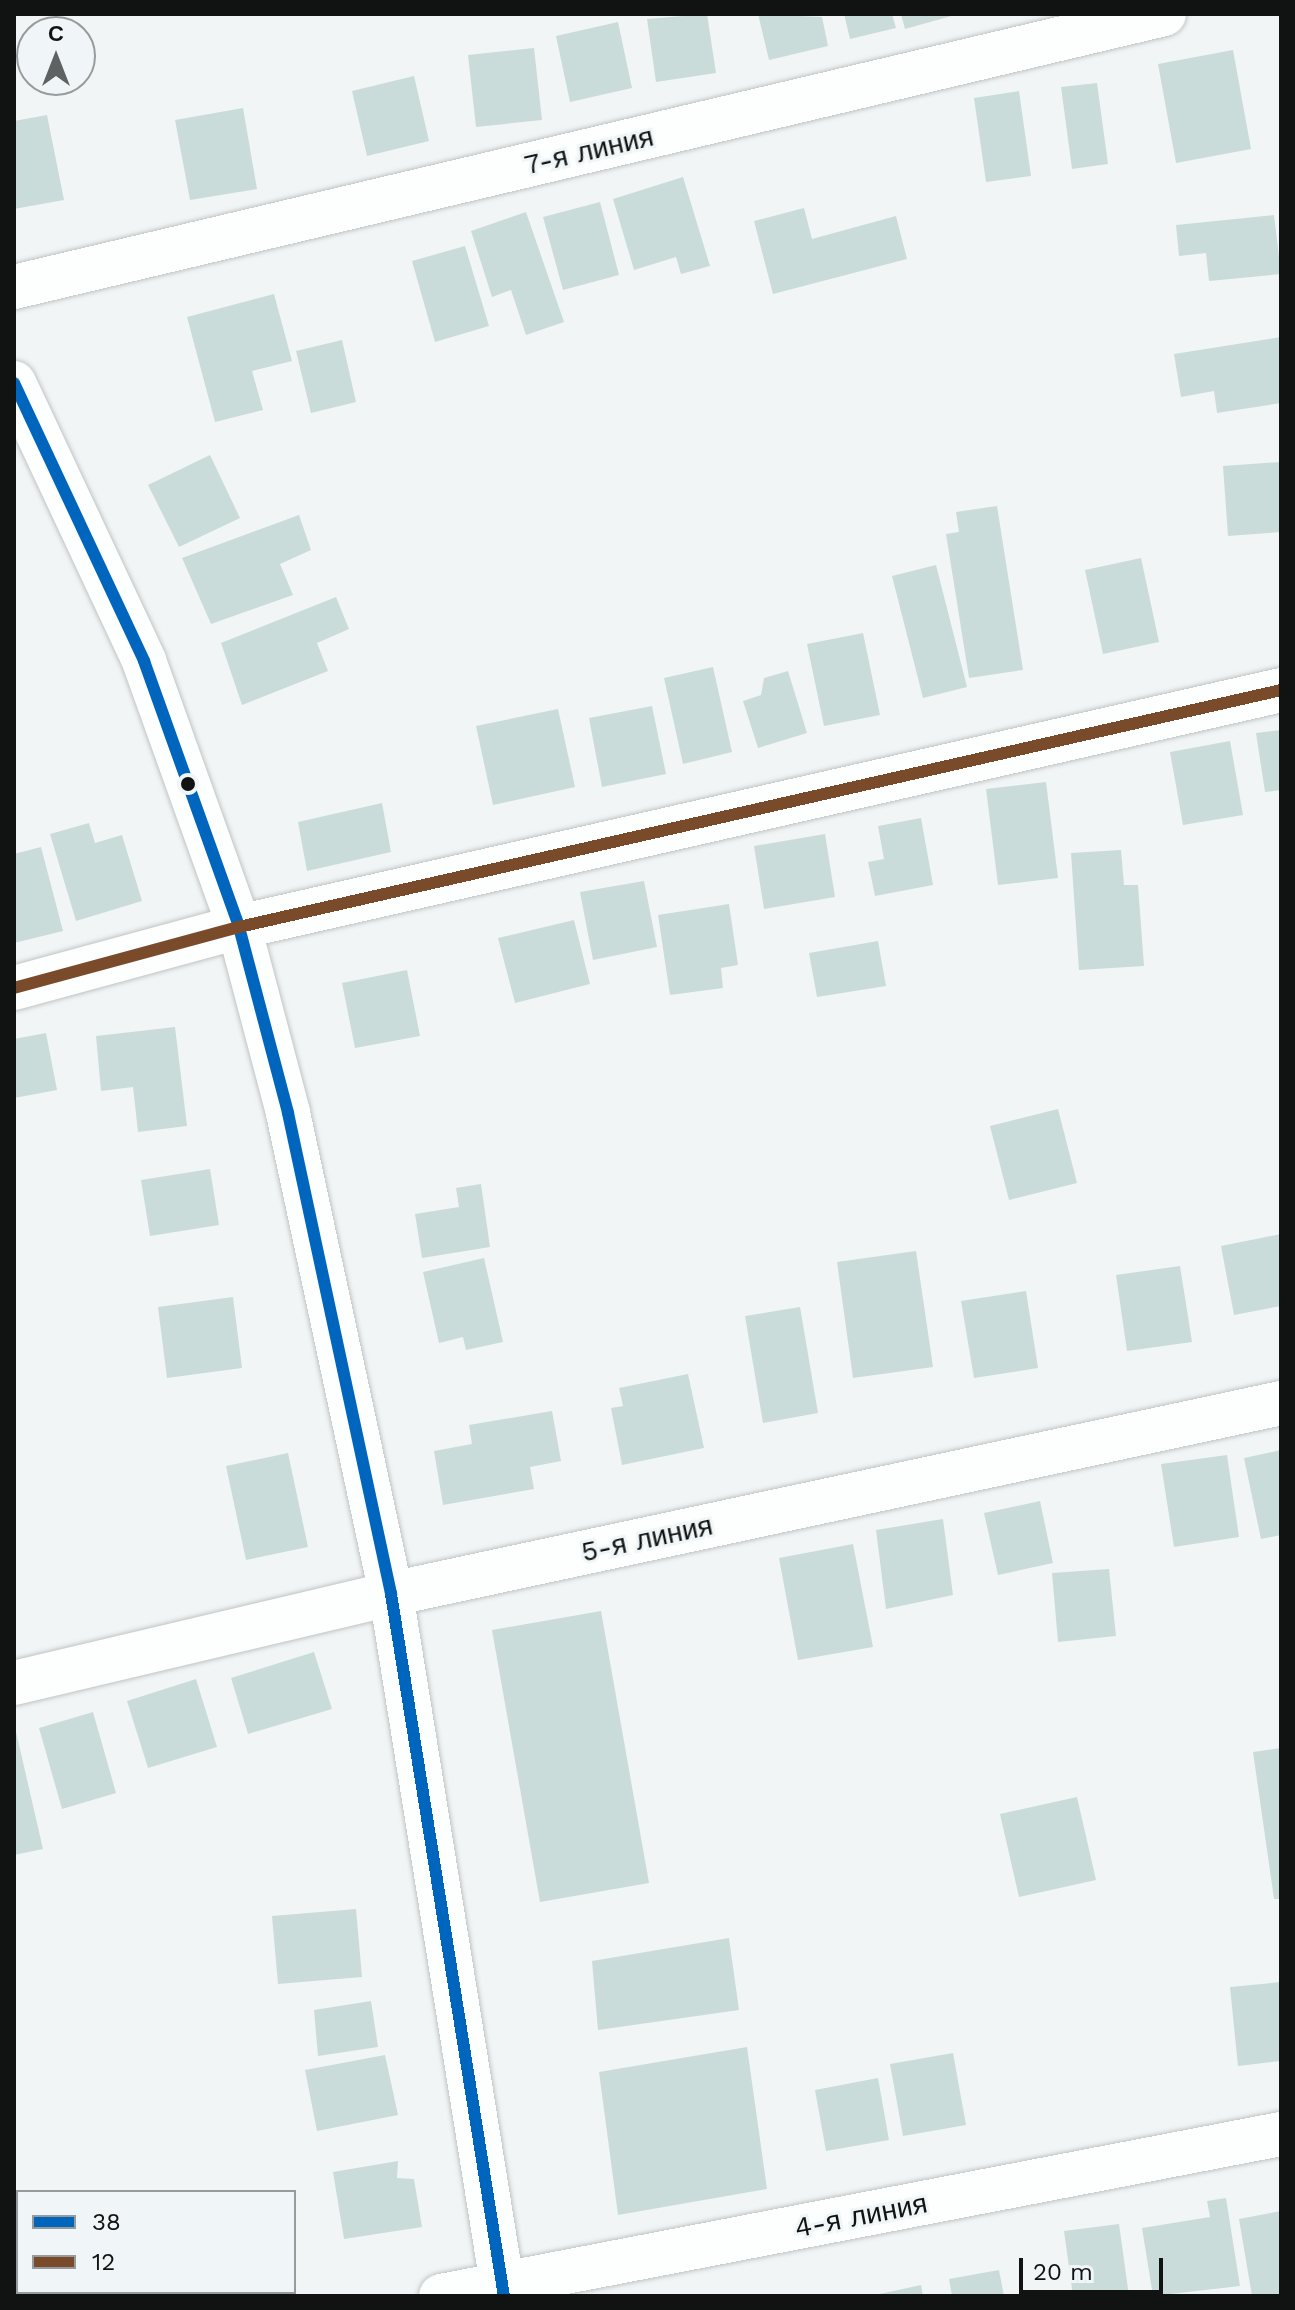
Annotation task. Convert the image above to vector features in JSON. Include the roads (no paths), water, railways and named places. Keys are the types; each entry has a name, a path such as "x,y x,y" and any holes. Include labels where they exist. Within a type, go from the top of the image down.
{"street":[{"name":"7-я линия","path":"14,287 1164,14"},
{"path":"14,383 144,661 239,927 288,1113 391,1594 502,2290"},
{"path":"14,988 239,927 1281,690"},
{"name":"5-я линия","path":"14,1683 391,1594 1281,1403"},
{"name":"4-я линия","path":"441,2296 502,2290 1281,2134"}]}
